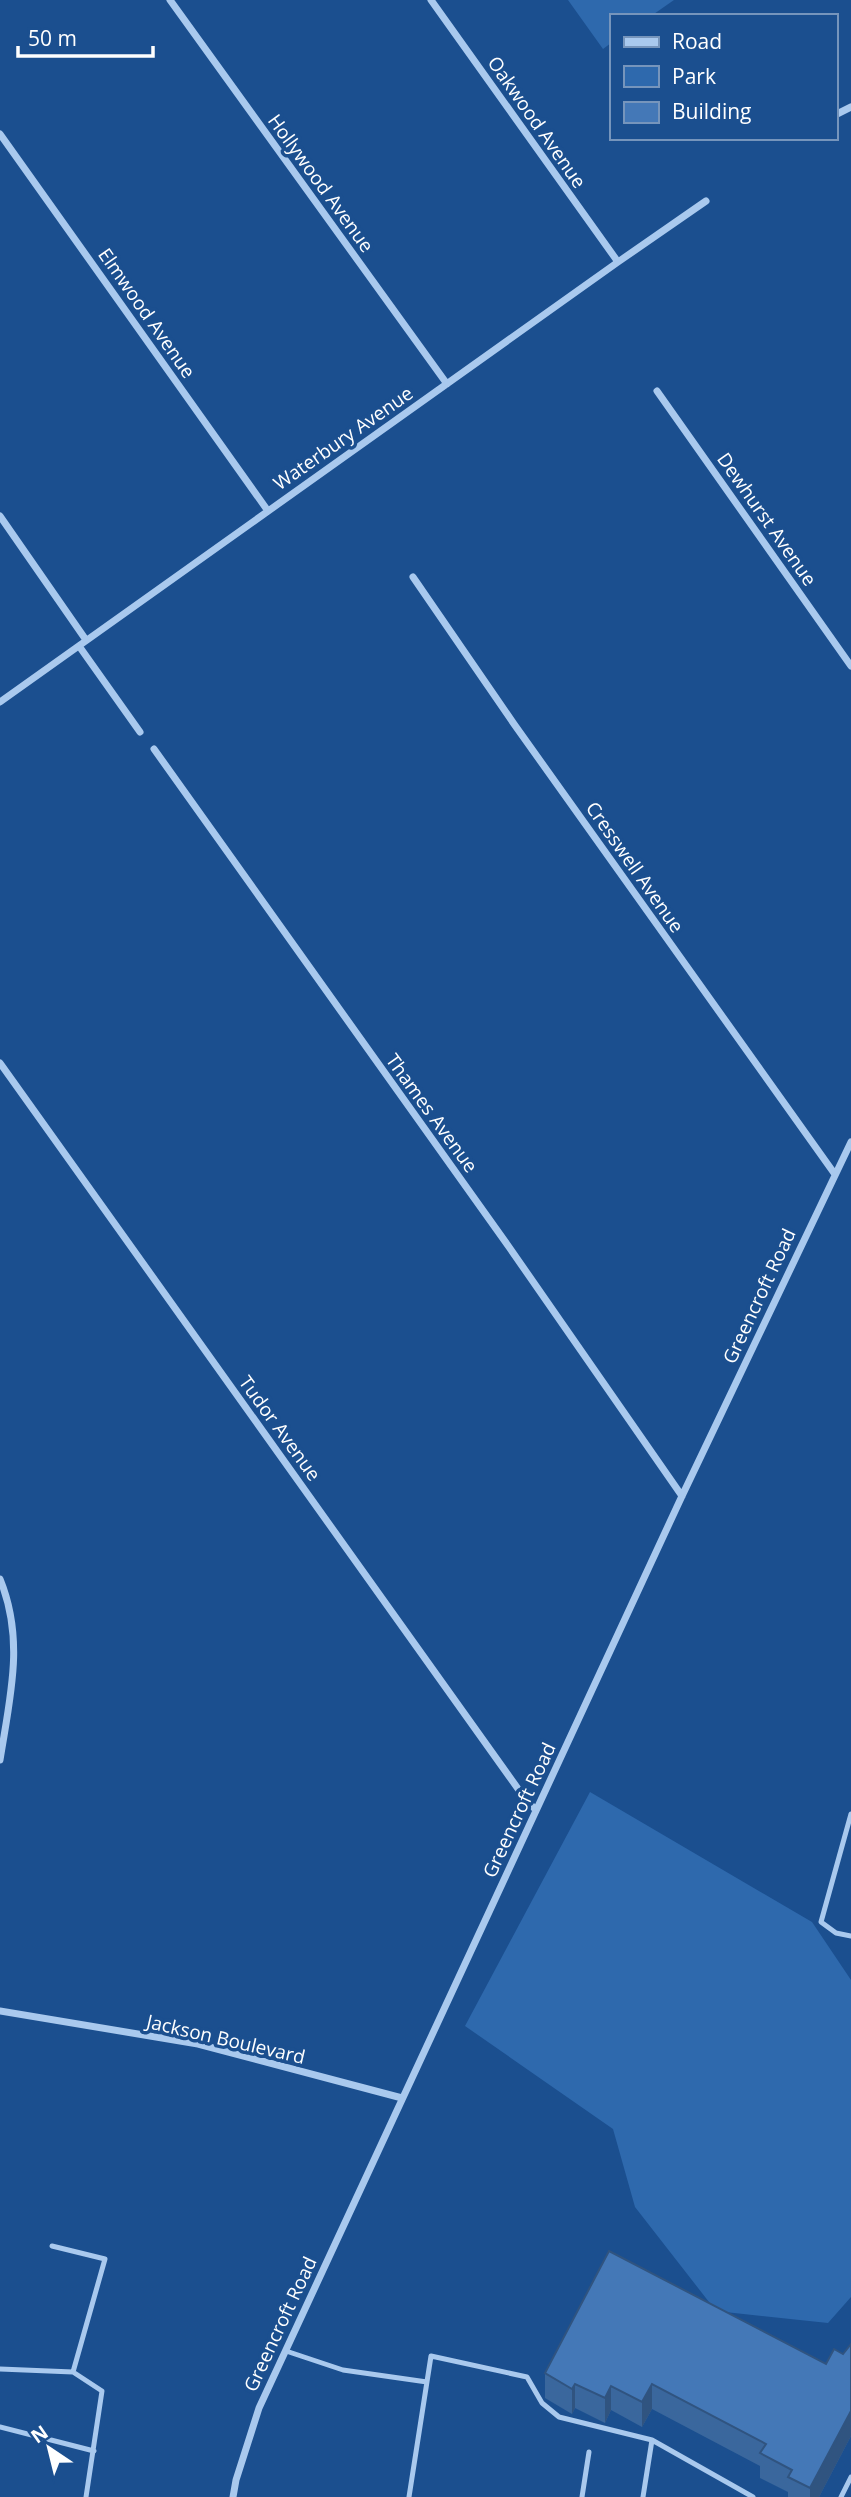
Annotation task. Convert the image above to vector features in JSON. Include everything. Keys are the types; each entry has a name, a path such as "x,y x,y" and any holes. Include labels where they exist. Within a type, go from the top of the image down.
{"street":[{"name":"Hollywood Avenue","path":"170,0 447,384"},
{"name":"Oakwood Avenue","path":"431,0 618,262"},
{"name":"Elmwood Avenue","path":"0,134 268,511"},
{"name":"Waterbury Avenue","path":"0,702 706,201"},
{"name":"Dewhurst Avenue","path":"656,391 851,666"},
{"path":"0,516 86,640"},
{"name":"Cresswell Avenue","path":"413,577 514,724 834,1173"},
{"path":"79,646 140,732"},
{"name":"Thames Avenue","path":"154,749 517,1258 682,1496"},
{"name":"Tudor Avenue","path":"0,1063 526,1800 536,1810"},
{"name":"Greencroft Road","path":"233,2497 259,2408 682,1496 851,1142"},
{"path":"0,1579 14,1634 15,1666 0,1759"},
{"name":"Jackson Boulevard","path":"0,2011 198,2045 401,2098"}],"lane":[{"path":"851,1814 821,1922 836,1933 851,1937"},
{"path":"52,2246 105,2259 73,2372"},
{"path":"286,2351 343,2370 427,2382"},
{"path":"409,2497 431,2356 527,2377 542,2403 559,2417 652,2440 753,2497"},
{"path":"0,2369 73,2372 102,2390 86,2497"},
{"path":"0,2427 94,2451"},
{"path":"642,2497 652,2440"},
{"path":"582,2497 589,2452"},
{"path":"841,2497 851,2477"}],"green space":[{"path":"568,0 674,0 654,14 610,14 610,44 603,49"},
{"path":"590,1792 812,1922 851,1980 851,2297 828,2323 716,2311 635,2207 613,2129 465,2026"}],"building":[{"path":"609,2251 826,2364 834,2349 843,2354 851,2344 851,2411 810,2488 788,2477 792,2470 760,2453 766,2444 652,2384 642,2402 611,2386 605,2398 575,2384 572,2389 545,2373"}]}
